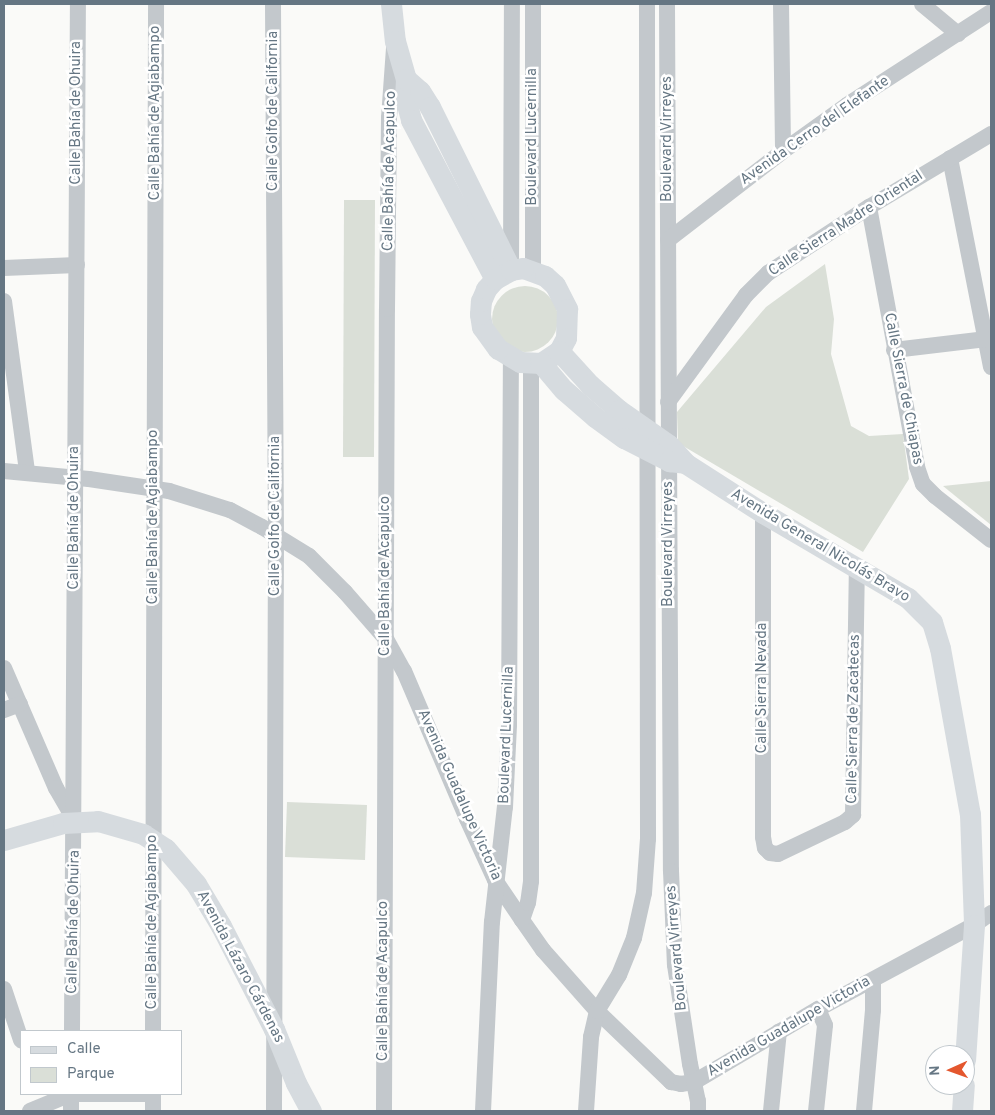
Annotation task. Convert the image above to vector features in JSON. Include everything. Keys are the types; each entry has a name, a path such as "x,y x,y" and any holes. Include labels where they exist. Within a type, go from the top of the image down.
{"main road":[{"path":"391,4 395,41 406,79 420,91 430,107 503,274 523,268 533,270 545,276 555,284 567,309 566,338 559,351 528,362"},
{"name":"Avenida General Nicolás Bravo","path":"503,274 486,289 481,301 481,321 489,339 528,362 564,390 594,417 624,438 648,441"},
{"name":"Avenida General Nicolás Bravo","path":"559,351 590,385 648,441 763,513 908,598 932,622 940,648 970,814 974,925 966,1045"},
{"name":"Avenida Lázaro Cárdenas","path":"4,840 75,821 98,821 114,824 153,838 176,859 196,884 221,926 274,1029 296,1083 311,1111"},
{"path":"962,1111 963,1095"}],"street":[{"name":"Calle Bahía de Ohuira","path":"72,1030 75,821 78,4"},
{"name":"Calle Bahía de Agiabampo","path":"153,1030 156,4"},
{"name":"Calle Golfo de California","path":"273,4 276,536 274,1111"},
{"name":"Boulevard Lucernilla","path":"503,274 512,4"},
{"name":"Boulevard Lucernilla","path":"533,4 533,270"},
{"name":"Boulevard Virreyes","path":"586,1111 591,1037 597,1011 619,975 634,938 644,894 648,839 647,4"},
{"name":"Boulevard Virreyes","path":"667,4 669,401 674,457 671,836 675,965 698,1111"},
{"path":"781,4 783,150"},
{"path":"922,4 958,34"},
{"name":"Avenida Cerro del Elefante","path":"668,240 783,150 847,105 991,12"},
{"name":"Calle Bahía de Acapulco","path":"384,1111 389,118 395,41"},
{"name":"Calle Sierra Madre Oriental","path":"648,441 669,401 746,295 768,273 869,207 991,134"},
{"path":"950,158 991,367"},
{"name":"Calle Sierra de Chiapas","path":"869,207 894,350 917,467 923,484 934,496 991,540"},
{"path":"4,268 77,265"},
{"path":"4,300 27,472"},
{"path":"894,350 986,339"},
{"name":"Boulevard Lucernilla","path":"483,1111 496,880 505,807 528,362"},
{"name":"Boulevard Lucernilla","path":"522,920 528,903 531,881 528,362"},
{"name":"Avenida Guadalupe Victoria","path":"4,471 75,477 169,491 222,507 309,556 345,592 386,639 404,671 467,819 496,880 522,920 543,950 597,1011 671,1082 681,1084 694,1082 818,1008 974,925 991,913"},
{"name":"Calle Sierra Nevada","path":"763,513 762,837 765,848 770,853 778,854"},
{"name":"Calle Sierra de Zacatecas","path":"778,854 845,822 853,815 857,568"},
{"path":"4,668 56,788 75,821"},
{"path":"4,710 20,704"},
{"path":"648,839 671,836"},
{"path":"864,1111 873,1010 873,980"},
{"path":"4,989 20,1037"},
{"path":"816,1111 825,1025 818,1008"},
{"path":"771,1111 779,1031"},
{"path":"38,1104 68,1095"},
{"path":"71,1095 71,1111"},
{"path":"153,1095 153,1111"}],"green space":[{"path":"344,200 375,200 374,457 343,457"},
{"path":"825,264 834,319 831,354 851,426 869,436 903,434 909,479 863,552 678,443 677,412 766,307"},
{"path":"519,286 531,286 549,295 556,306 558,319 556,332 549,343 538,350 519,352 506,347 497,338 492,325 492,313 497,300 506,291"},
{"path":"991,481 991,525 943,486"},
{"path":"287,802 367,805 365,860 285,857"}]}
